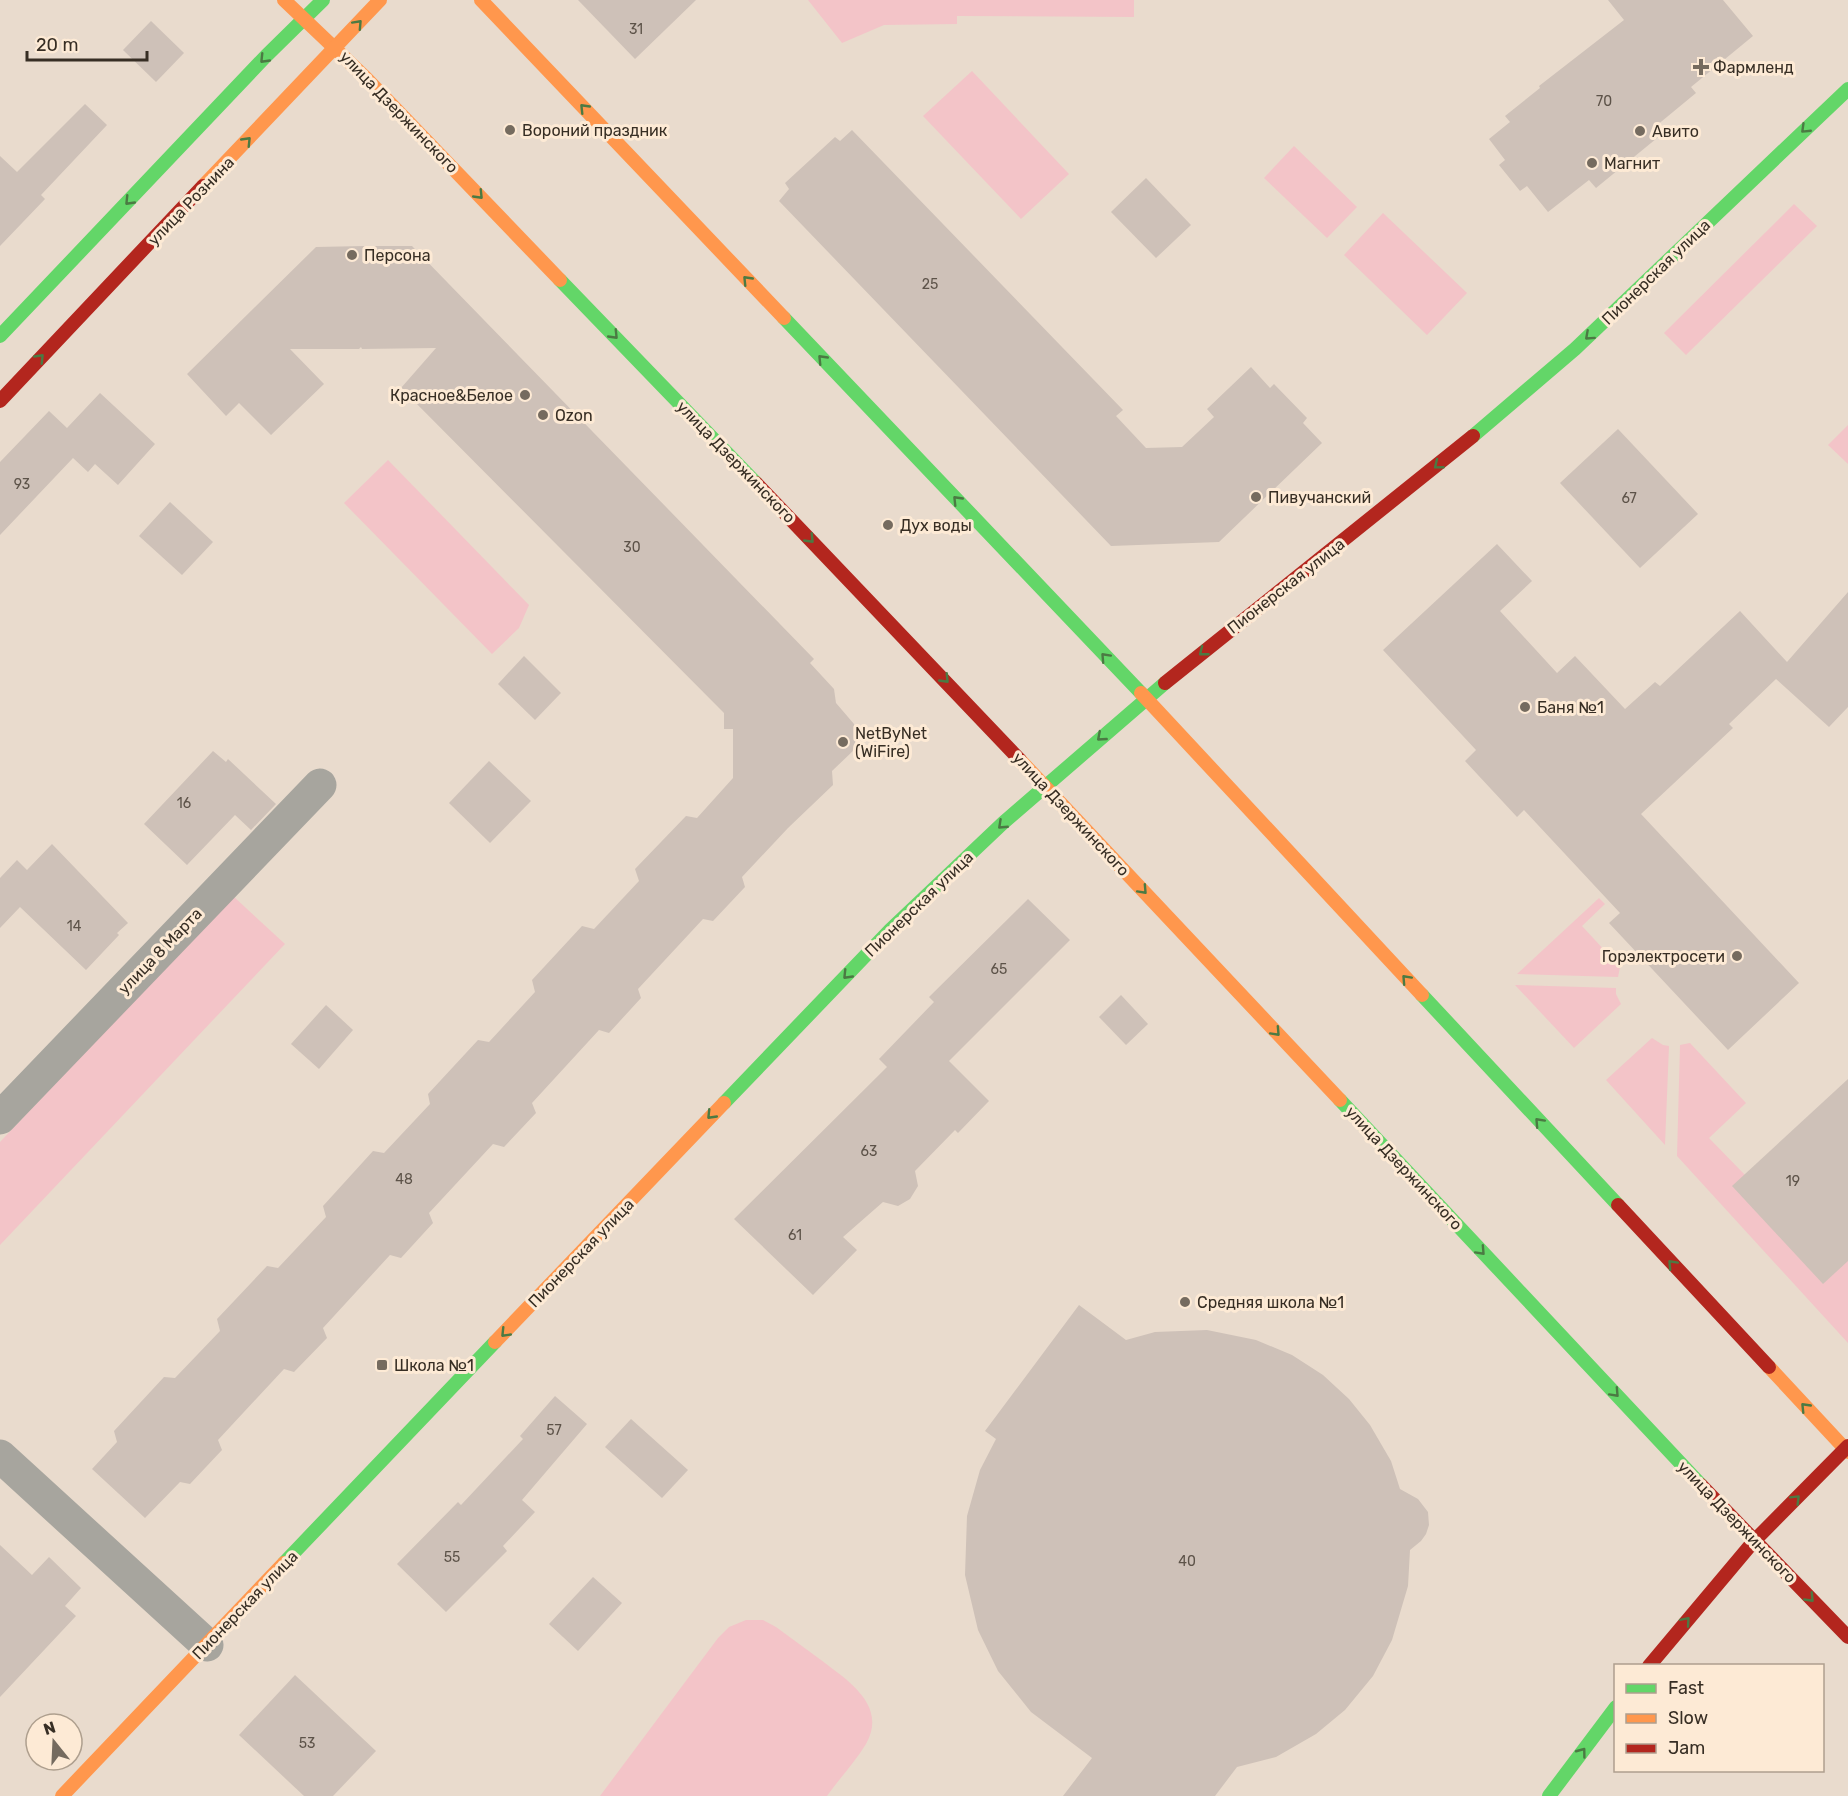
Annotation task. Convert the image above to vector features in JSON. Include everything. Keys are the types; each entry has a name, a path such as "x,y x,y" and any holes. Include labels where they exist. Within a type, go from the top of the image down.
{"main road":[{"name":"улица Дзержинского","path":"284,0 336,47 1045,786 1754,1541 1848,1637"},
{"path":"0,336 323,0"},
{"name":"улица Рознина","path":"0,400 380,0"},
{"path":"481,0 1146,699 1847,1449 1754,1541 1650,1664"},
{"name":"Пионерская улица","path":"62,1796 890,930 1003,823 1146,699 1474,435 1567,356 1848,89"},
{"path":"1549,1796 1614,1710"}],"street":[{"name":"улица 8 Марта","path":"0,1118 320,785"},
{"path":"0,1456 207,1645"}],"shaded area":[{"path":"808,0 1134,0 1134,17 957,16 957,24 884,25 842,43"},
{"path":"972,71 1069,174 1021,219 923,116"},
{"path":"1294,146 1357,207 1327,238 1264,178"},
{"path":"1794,204 1817,226 1686,355 1664,333"},
{"path":"1383,213 1467,293 1427,335 1344,255"},
{"path":"1848,425 1848,464 1828,445"},
{"path":"388,460 529,605 519,628 492,654 344,503"},
{"path":"233,896 285,944 0,1245 0,1142"},
{"path":"1599,898 1605,904 1582,926 1620,967 1618,977 1517,974"},
{"path":"1515,985 1616,988 1621,1004 1574,1048"},
{"path":"1652,1038 1669,1046 1665,1145 1606,1080"},
{"path":"1690,1043 1746,1103 1709,1138 1745,1175 1848,1261 1848,1343 1677,1156 1680,1045"},
{"path":"746,1620 763,1620 776,1627 842,1676 862,1695 868,1706 872,1717 871,1730 866,1744 827,1796 600,1796 718,1638 729,1627"}],"building":[{"path":"578,0 696,0 635,59"},
{"path":"1608,0 1723,0 1753,36 1691,87 1696,93 1656,126 1662,134 1596,188 1589,180 1548,212 1527,186 1520,191 1499,165 1505,160 1489,139 1510,122 1505,116 1540,88 1539,86 1624,20"},
{"path":"151,21 184,53 156,82 123,50"},
{"path":"85,104 107,125 41,195 45,199 0,246 0,156 17,172"},
{"path":"852,130 1123,410 1116,416 1146,448 1182,447 1214,417 1207,409 1251,367 1270,388 1274,384 1307,418 1303,423 1322,443 1219,542 1111,546 779,201 789,189 785,183 835,137 840,141"},
{"path":"1146,178 1191,225 1156,258 1111,212"},
{"path":"412,246 814,659 810,663 834,689 836,703 854,724 856,738 854,750 832,771 833,785 742,877 745,887 713,921 703,919 638,989 641,998 609,1033 599,1030 532,1103 536,1113 504,1147 493,1144 429,1213 433,1223 401,1258 390,1255 323,1328 327,1338 294,1372 284,1369 218,1440 222,1450 190,1484 180,1482 145,1518 92,1469 117,1442 114,1431 164,1377 175,1378 220,1331 217,1319 267,1266 278,1268 326,1217 323,1206 373,1151 384,1153 430,1104 428,1094 478,1040 489,1042 535,992 532,980 582,926 594,929 639,881 635,869 686,816 697,818 733,778 733,729 724,729 724,713 401,388 436,348 290,349 324,384 271,435 239,403 226,416 187,374 316,247"},
{"path":"100,393 155,444 118,485 95,464 88,472 73,458 0,535 0,462 49,411 67,428"},
{"path":"1618,429 1698,514 1640,568 1560,483"},
{"path":"170,502 213,542 182,575 139,536"},
{"name":"Баня №1","path":"1497,544 1532,581 1500,611 1557,673 1575,656 1625,709 1655,682 1660,686 1740,611 1787,662 1848,592 1848,707 1829,727 1776,679 1729,724 1733,728 1641,814 1799,983 1728,1050 1609,923 1620,913 1524,810 1517,817 1465,761 1476,750 1383,650"},
{"path":"524,656 561,693 535,720 498,684"},
{"path":"213,751 226,762 228,759 276,804 251,830 235,815 187,865 144,824"},
{"path":"489,761 531,801 490,843 449,803"},
{"path":"52,844 128,923 86,970 20,907 0,928 0,878 17,860 27,870"},
{"path":"1028,899 1070,940 949,1061 989,1101 958,1133 955,1130 915,1171 918,1186 910,1199 898,1206 883,1202 843,1237 857,1250 813,1295 734,1219 887,1067 879,1059 934,1002 929,997"},
{"path":"1121,995 1148,1024 1126,1045 1099,1017"},
{"path":"326,1005 353,1030 319,1069 291,1044"},
{"path":"1848,1079 1848,1261 1823,1284 1732,1186"},
{"path":"1079,1305 1126,1340 1155,1332 1207,1330 1256,1340 1292,1355 1323,1375 1349,1399 1370,1425 1391,1461 1400,1489 1418,1499 1428,1512 1429,1525 1426,1534 1410,1550 1408,1586 1392,1640 1373,1676 1345,1710 1316,1734 1276,1757 1237,1767 1215,1796 1063,1796 1092,1758 1031,1712 998,1671 978,1630 965,1575 967,1516 980,1470 996,1439 985,1431"},
{"path":"555,1396 587,1424 522,1500 535,1512 503,1546 507,1551 446,1612 397,1564 458,1502 461,1505 523,1439 520,1436"},
{"path":"631,1419 688,1470 662,1498 605,1447"},
{"path":"0,1545 32,1575 49,1557 81,1588 65,1606 76,1616 0,1697"},
{"path":"593,1577 622,1603 578,1651 549,1624"},
{"path":"295,1675 376,1751 333,1796 304,1796 239,1735"}],"traffic: fast":[{"path":"0,336 266,56 323,0"},
{"path":"1473,436 1575,349 1848,89"},
{"path":"560,280 756,483"},
{"path":"784,318 1141,693"},
{"path":"724,1103 890,930 1003,823 1165,683"},
{"path":"1422,995 1618,1205"},
{"path":"1340,1100 1701,1485"},
{"path":"284,1563 495,1342"},
{"path":"1549,1796 1614,1710"}],"traffic: slow":[{"path":"284,0 366,78 560,280"},
{"path":"203,186 380,0"},
{"path":"481,0 784,318"},
{"path":"1141,693 1422,995"},
{"path":"1020,760 1340,1100"},
{"path":"495,1342 724,1103"},
{"path":"1769,1367 1848,1452"},
{"path":"62,1796 284,1563"}],"traffic: jam":[{"path":"0,401 203,186"},
{"path":"1165,683 1473,436"},
{"path":"756,483 1020,760"},
{"path":"1618,1205 1769,1367"},
{"path":"1651,1664 1754,1541 1848,1446"},
{"path":"1701,1485 1848,1637"}],"place":[{"name":"Фармленд","path":"1701,67"},
{"name":"Вороний праздник","path":"510,130"},
{"name":"Авито","path":"1640,131"},
{"name":"Магнит","path":"1592,163"},
{"name":"Персона","path":"352,255"},
{"name":"Красное&Белое","path":"525,395"},
{"name":"Ozon","path":"543,415"},
{"name":"Пивучанский","path":"1256,497"},
{"name":"Дух воды","path":"888,525"},
{"name":"Баня №1","path":"1525,707"},
{"name":"NetByNet (WiFire)","path":"843,742"},
{"name":"Горэлектросети","path":"1737,956"},
{"name":"Средняя школа №1","path":"1185,1302"},
{"name":"Школа №1","path":"382,1365"}]}
